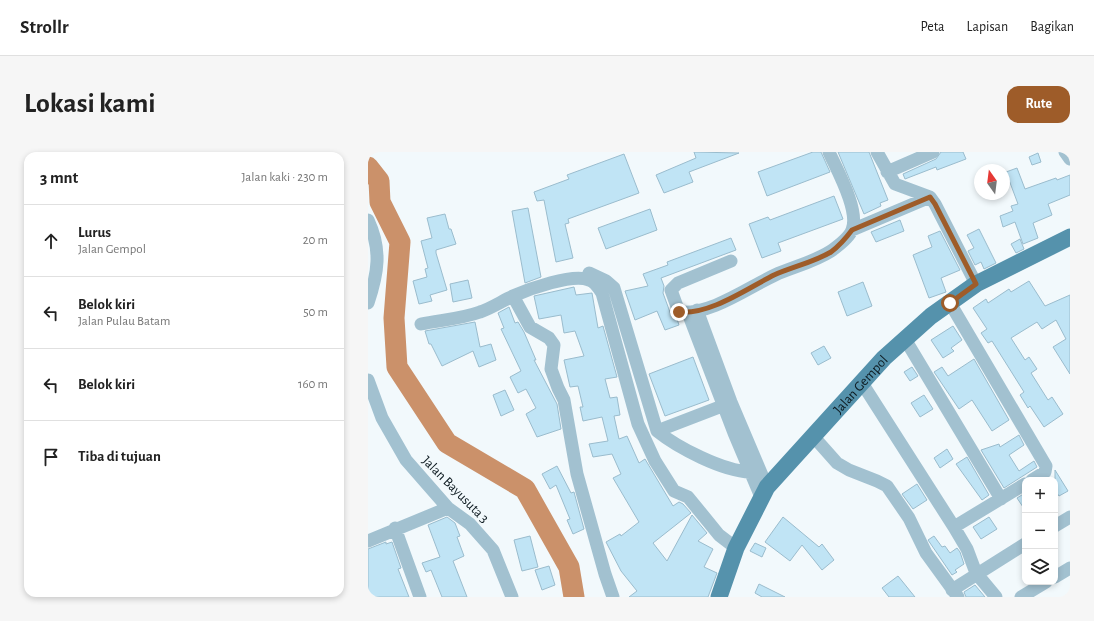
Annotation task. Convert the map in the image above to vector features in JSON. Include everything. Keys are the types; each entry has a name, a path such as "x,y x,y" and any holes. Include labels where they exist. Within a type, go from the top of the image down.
{"main road":[{"name":"Jalan Gempol","path":"719,597 736,548 764,492 884,358 904,339 976,284 1069,241"}],"street":[{"path":"731,261 678,283 671,290 679,312 693,311 732,298 774,276 830,252 844,241 852,230 854,212 829,152"},
{"path":"877,152 895,184 930,197 976,284"},
{"path":"887,172 933,152"},
{"path":"1065,152 1070,158"},
{"path":"852,230 930,197"},
{"path":"368,221 376,238 378,260 368,303"},
{"path":"546,275 553,278 577,272 592,273 606,281 614,288 657,431 666,438 718,465 736,471 750,472"},
{"path":"420,324 479,312 499,305 513,296 544,285 578,278 589,280 598,286 603,298 638,424 655,461 674,491 688,497 719,535 736,548"},
{"path":"513,296 530,327 549,338 554,345 551,369 564,400 577,474 605,574 613,597"},
{"path":"950,303 1046,466 1045,472 1037,477"},
{"path":"693,311 750,472 764,492"},
{"path":"904,339 1001,499"},
{"name":"Jalan Bayusuta 3","path":"368,380 382,418 406,460 448,508 470,524 493,550 512,597"},
{"path":"862,383 954,527 967,549 976,573 996,597"},
{"path":"657,431 727,404"},
{"path":"727,404 764,492"},
{"path":"813,436 837,463 849,470 887,486 909,518 926,553 955,593 976,573 1022,546"},
{"path":"954,527 1022,486"},
{"path":"368,541 395,528 448,508"},
{"path":"1058,524 1070,517"},
{"path":"395,528 420,597"},
{"path":"1058,575 1070,568"},
{"path":"1021,597 1041,585"}],"building":[{"path":"694,152 739,153 689,172 693,182 664,193 656,175 696,158"},
{"path":"813,152 821,152 830,172 767,196 758,172"},
{"path":"838,152 869,152 888,200 880,203 881,206 864,214"},
{"path":"941,152 963,152 966,159 937,170 936,167 905,179 903,174 936,159"},
{"path":"1038,153 1041,162 1032,165 1029,157"},
{"path":"624,154 639,193 568,219 569,223 565,224 573,258 556,262 544,200 537,201 534,192 569,179 567,175"},
{"path":"1017,168 1025,189 1056,178 1057,180 1070,175 1070,195 1048,204 1052,215 1033,223 1038,238 1023,244 1015,222 1003,227 1000,216 1013,211 1011,206 1018,204 1010,183 1010,171"},
{"path":"834,196 843,219 778,243 781,251 762,258 749,224 768,217 770,220"},
{"path":"528,208 541,277 525,283 512,211"},
{"path":"650,209 657,230 606,249 598,228"},
{"path":"445,214 449,229 451,229 456,244 436,250 447,290 430,295 432,301 419,304 413,281 427,277 425,269 428,268 421,241 432,238 427,218"},
{"path":"900,220 904,231 876,242 871,232"},
{"path":"979,229 996,263 984,269 981,262 975,265 968,251 974,248 967,235"},
{"path":"940,231 960,270 941,278 946,292 929,298 913,255 932,247 928,236"},
{"path":"731,238 736,250 661,278 664,286 663,293 671,315 677,319 679,325 665,330 657,311 635,320 625,291 648,286 643,274 668,265 667,262"},
{"path":"1020,239 1024,249 1016,253 1011,244"},
{"path":"468,280 472,298 453,302 450,284"},
{"path":"1029,281 1045,306 1070,295 1070,374 1053,347 1066,339 1056,320 1042,329 1037,322 1011,338 1025,360 1029,357 1037,369 1031,373 1048,400 1052,397 1063,414 1044,427 1030,406 1028,408 1020,395 1024,392 992,341 988,343 981,333 987,329 973,308 986,299 988,303 1009,289 1011,292"},
{"path":"863,282 872,306 847,316 838,292"},
{"path":"574,287 576,295 592,293 598,328 603,326 617,377 605,379 610,398 617,397 620,415 614,416 619,439 627,436 639,463 645,459 673,506 679,502 683,504 691,513 653,543 667,561 692,515 707,533 698,541 713,549 704,567 717,573 708,597 629,597 637,591 621,571 606,542 620,534 621,536 639,522 613,478 621,474 612,454 593,457 589,444 608,441 602,417 583,421 580,407 583,407 578,386 570,387 564,360 584,356 575,331 564,333 561,315 539,319 534,296"},
{"path":"509,307 515,323 518,322 524,332 536,360 534,360 557,404 561,429 537,437 526,414 536,408 526,389 518,393 510,377 521,371 501,329 504,328 498,313"},
{"path":"475,322 480,347 491,344 496,360 479,367 473,351 442,366 431,344 429,344 425,331"},
{"path":"953,326 962,340 951,348 954,351 943,358 931,340"},
{"path":"824,346 831,358 818,365 811,353"},
{"path":"693,357 709,400 665,416 649,374"},
{"path":"974,359 1009,420 992,431 972,400 959,409 934,372 942,367 948,376"},
{"path":"912,367 918,376 910,381 904,372"},
{"path":"505,390 514,410 501,416 493,395"},
{"path":"924,395 933,409 920,417 911,403"},
{"path":"1019,435 1024,445 1009,455 1019,471 1034,461 1037,467 1004,488 981,450 999,444 1000,447"},
{"path":"947,449 953,459 940,468 934,458"},
{"path":"967,457 989,495 982,500 956,464"},
{"path":"557,466 571,493 574,492 584,529 573,534 567,520 570,519 556,485 550,489 542,474"},
{"path":"1055,470 1068,491 1059,496 1058,477 1055,477"},
{"path":"917,484 927,500 913,509 902,494"},
{"path":"1022,495 1022,506 1017,498"},
{"path":"447,517 455,523 460,536 457,537 464,556 453,561 467,597 442,597 431,570 426,572 422,563 440,557 428,525"},
{"path":"783,517 819,547 822,544 834,560 822,570 802,545 790,561 765,542"},
{"path":"989,517 997,529 981,539 973,527"},
{"path":"530,536 538,567 522,571 514,540"},
{"path":"934,536 942,547 945,546 950,553 957,548 960,552 964,564 955,570 957,572 952,575 928,540"},
{"path":"386,542 386,544 392,542 401,568 398,569 409,597 368,597 368,549"},
{"path":"755,543 766,548 762,557 750,551"},
{"path":"549,566 555,585 542,590 535,570"},
{"path":"898,576 915,597 889,597 882,588"},
{"path":"759,584 785,597 762,597 755,593"},
{"path":"975,585 985,597 966,597 964,592"}],"waterway":[{"path":"368,167 379,181 380,202 400,242 394,318 397,367 447,443 525,489 569,567 574,597"}],"route":[{"path":"679,312 698,310 732,298 774,276 830,252 844,241 852,230 930,197 976,284 950,303"}]}
